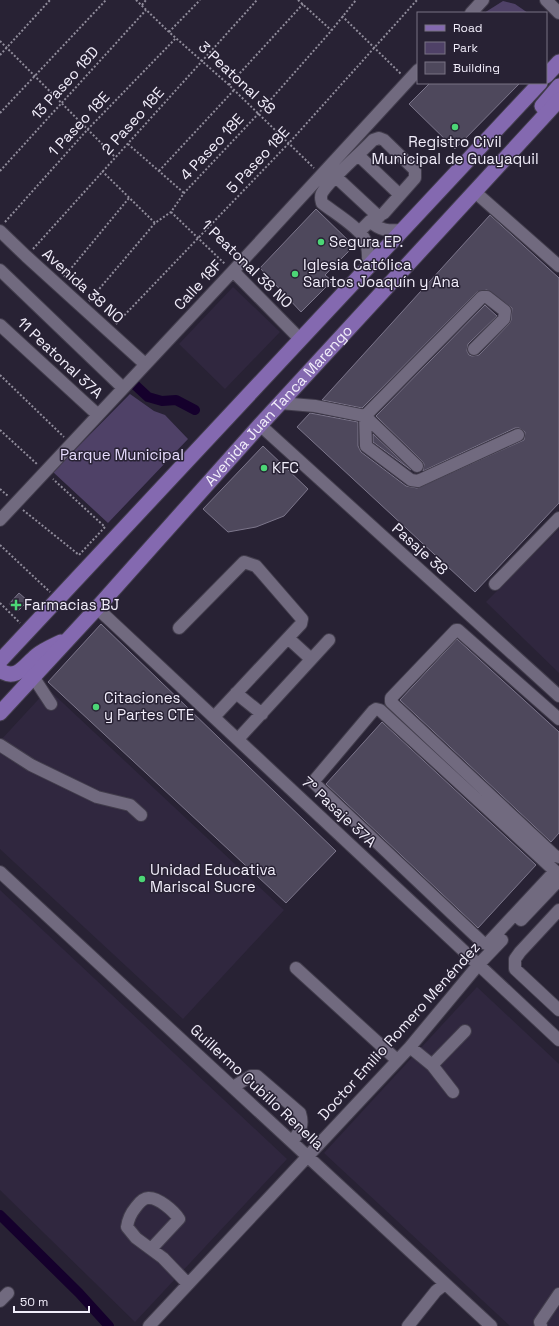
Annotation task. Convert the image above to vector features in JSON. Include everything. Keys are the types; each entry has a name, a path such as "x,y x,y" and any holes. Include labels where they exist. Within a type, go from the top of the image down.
{"main road":[{"path":"547,75 559,62"},
{"name":"Avenida Juan Tanca Marengo","path":"0,661 539,84"},
{"path":"496,169 509,144 559,86"},
{"name":"Avenida Juan Tanca Marengo","path":"0,713 34,678 280,403 559,100"},
{"path":"0,670 9,674 18,673 37,655 70,638"}],"street":[{"path":"472,12 483,0"},
{"path":"546,0 559,13"},
{"name":"Calle 18F","path":"0,520 233,271 417,71"},
{"path":"359,232 400,195 415,178 416,174 415,170 384,140 379,138 373,140 322,192 322,203 359,232 365,240 368,266"},
{"path":"358,155 400,195"},
{"path":"336,177 375,219 376,226 387,231 402,230"},
{"path":"475,192 559,266"},
{"name":"Avenida 38 NO","path":"0,231 146,364"},
{"name":"1 Peatonal 38 NO","path":"233,271 300,339"},
{"path":"1,272 123,388"},
{"path":"474,349 504,319 505,311 488,297 482,297 365,416 366,446 411,480 418,481 518,435"},
{"name":"11 Peatonal 37A","path":"0,325 98,415"},
{"path":"280,403 315,406 365,416 417,466"},
{"name":"Pasaje 38","path":"260,425 559,696"},
{"path":"495,584 559,518"},
{"path":"179,628 244,562 256,566 302,619 301,624 214,717"},
{"name":"7° Pasaje 37A","path":"97,608 559,1040"},
{"path":"559,719 458,630 456,630 391,698 390,702 555,856 559,857"},
{"path":"288,638 311,659"},
{"path":"238,739 329,640"},
{"path":"34,678 51,704"},
{"path":"236,693 262,714"},
{"path":"298,795 313,782 373,711 376,709 380,710 558,876 487,944 483,943 313,782"},
{"path":"0,744 31,765 98,797 130,805 142,815"},
{"name":"Guillermo Cubillo Renella","path":"0,872 491,1326"},
{"name":"Doctor Emilio Romero Menéndez","path":"149,1326 410,1047 479,964 558,876"},
{"path":"559,910 515,959 515,968 559,1010"},
{"path":"296,968 397,1060"},
{"path":"432,1065 465,1031"},
{"path":"410,1047 432,1065 453,1092"},
{"path":"233,1087 251,1076 257,1076 300,1113 303,1122 301,1130 292,1142"},
{"path":"151,1249 179,1219 162,1203 154,1198 148,1198 141,1200 133,1211 127,1227 136,1238 163,1258 188,1284"},
{"path":"408,1326 436,1291 446,1284"},
{"path":"541,1326 540,1322 542,1317 559,1294"}],"path":[{"path":"0,55 50,0"},
{"path":"0,113 106,0"},
{"name":"3 Peatonal 38","path":"136,0 169,32 259,113 321,174"},
{"path":"142,5 146,0"},
{"path":"169,32 200,0"},
{"name":"2 Paseo 18E","path":"26,256 257,0"},
{"path":"298,0 332,30"},
{"name":"4 Paseo 18E","path":"84,307 155,223 171,212 184,194 259,113 332,30 355,0"},
{"name":"5 Paseo 18E","path":"110,330 290,143 417,0"},
{"path":"229,85 303,4"},
{"name":"13 Paseo 18D","path":"0,171 146,10"},
{"path":"342,16 408,80"},
{"name":"1 Paseo 18E","path":"0,227 88,129 176,38"},
{"path":"0,41 115,157"},
{"path":"159,171 234,90"},
{"path":"128,144 184,194"},
{"path":"102,171 155,223"},
{"path":"58,284 129,198"},
{"name":"1 Peatonal 38 NO","path":"171,212 233,271"},
{"path":"0,375 71,444"},
{"path":"0,489 79,555 105,527"},
{"path":"0,545 58,600"},
{"path":"0,603 28,631"}],"shaded area":[{"path":"233,287 280,332 225,389 179,344"},
{"path":"559,529 559,673 486,602"},
{"name":"Unidad Educativa Mariscal Sucre","path":"48,689 284,910 183,1019 0,849 0,741"},
{"path":"0,890 287,1159 135,1322 0,1190"},
{"path":"477,987 559,1064 559,1326 510,1326 324,1153"}],"green space":[{"path":"503,1 515,4 527,12 486,12"},
{"name":"Parque Municipal","path":"130,394 154,411 165,415 188,439 108,523 53,472"}],"building":[{"name":"Registro Civil Municipal de Guayaquil","path":"429,84 519,84 455,149 409,104"},
{"path":"316,209 354,246 325,275 332,281 301,312 260,268"},
{"path":"490,215 559,278 559,503 475,592 297,427 310,413 358,422 358,446 361,452 406,486 417,488 524,440 525,432 519,428 515,428 423,471 424,464 422,461 376,416 485,305 497,316 468,344 467,351 469,355 479,355 509,324 511,320 512,308 487,290 477,292 362,408 322,400"},
{"path":"373,434 411,470 373,442"},
{"name":"KFC","path":"263,446 308,489 284,516 256,527 228,532 203,509"},
{"path":"19,593 28,601 18,611 9,604"},
{"path":"101,624 336,851 286,903 48,682"},
{"path":"457,639 559,732 559,833 551,842 400,700"},
{"path":"382,722 536,865 478,928 326,784"}],"waterway":[{"path":"134,384 148,397 162,401 176,400 195,410"},
{"path":"0,1215 79,1293 109,1326"}],"place":[{"name":"Registro Civil Municipal de Guayaquil","path":"455,127"},
{"name":"Segura EP.","path":"321,242"},
{"name":"Iglesia Católica Santos Joaquín y Ana","path":"295,274"},
{"name":"KFC","path":"264,468"},
{"name":"Farmacias BJ","path":"16,605"},
{"name":"Citaciones y Partes CTE","path":"96,707"},
{"name":"Unidad Educativa Mariscal Sucre","path":"142,879"}]}
